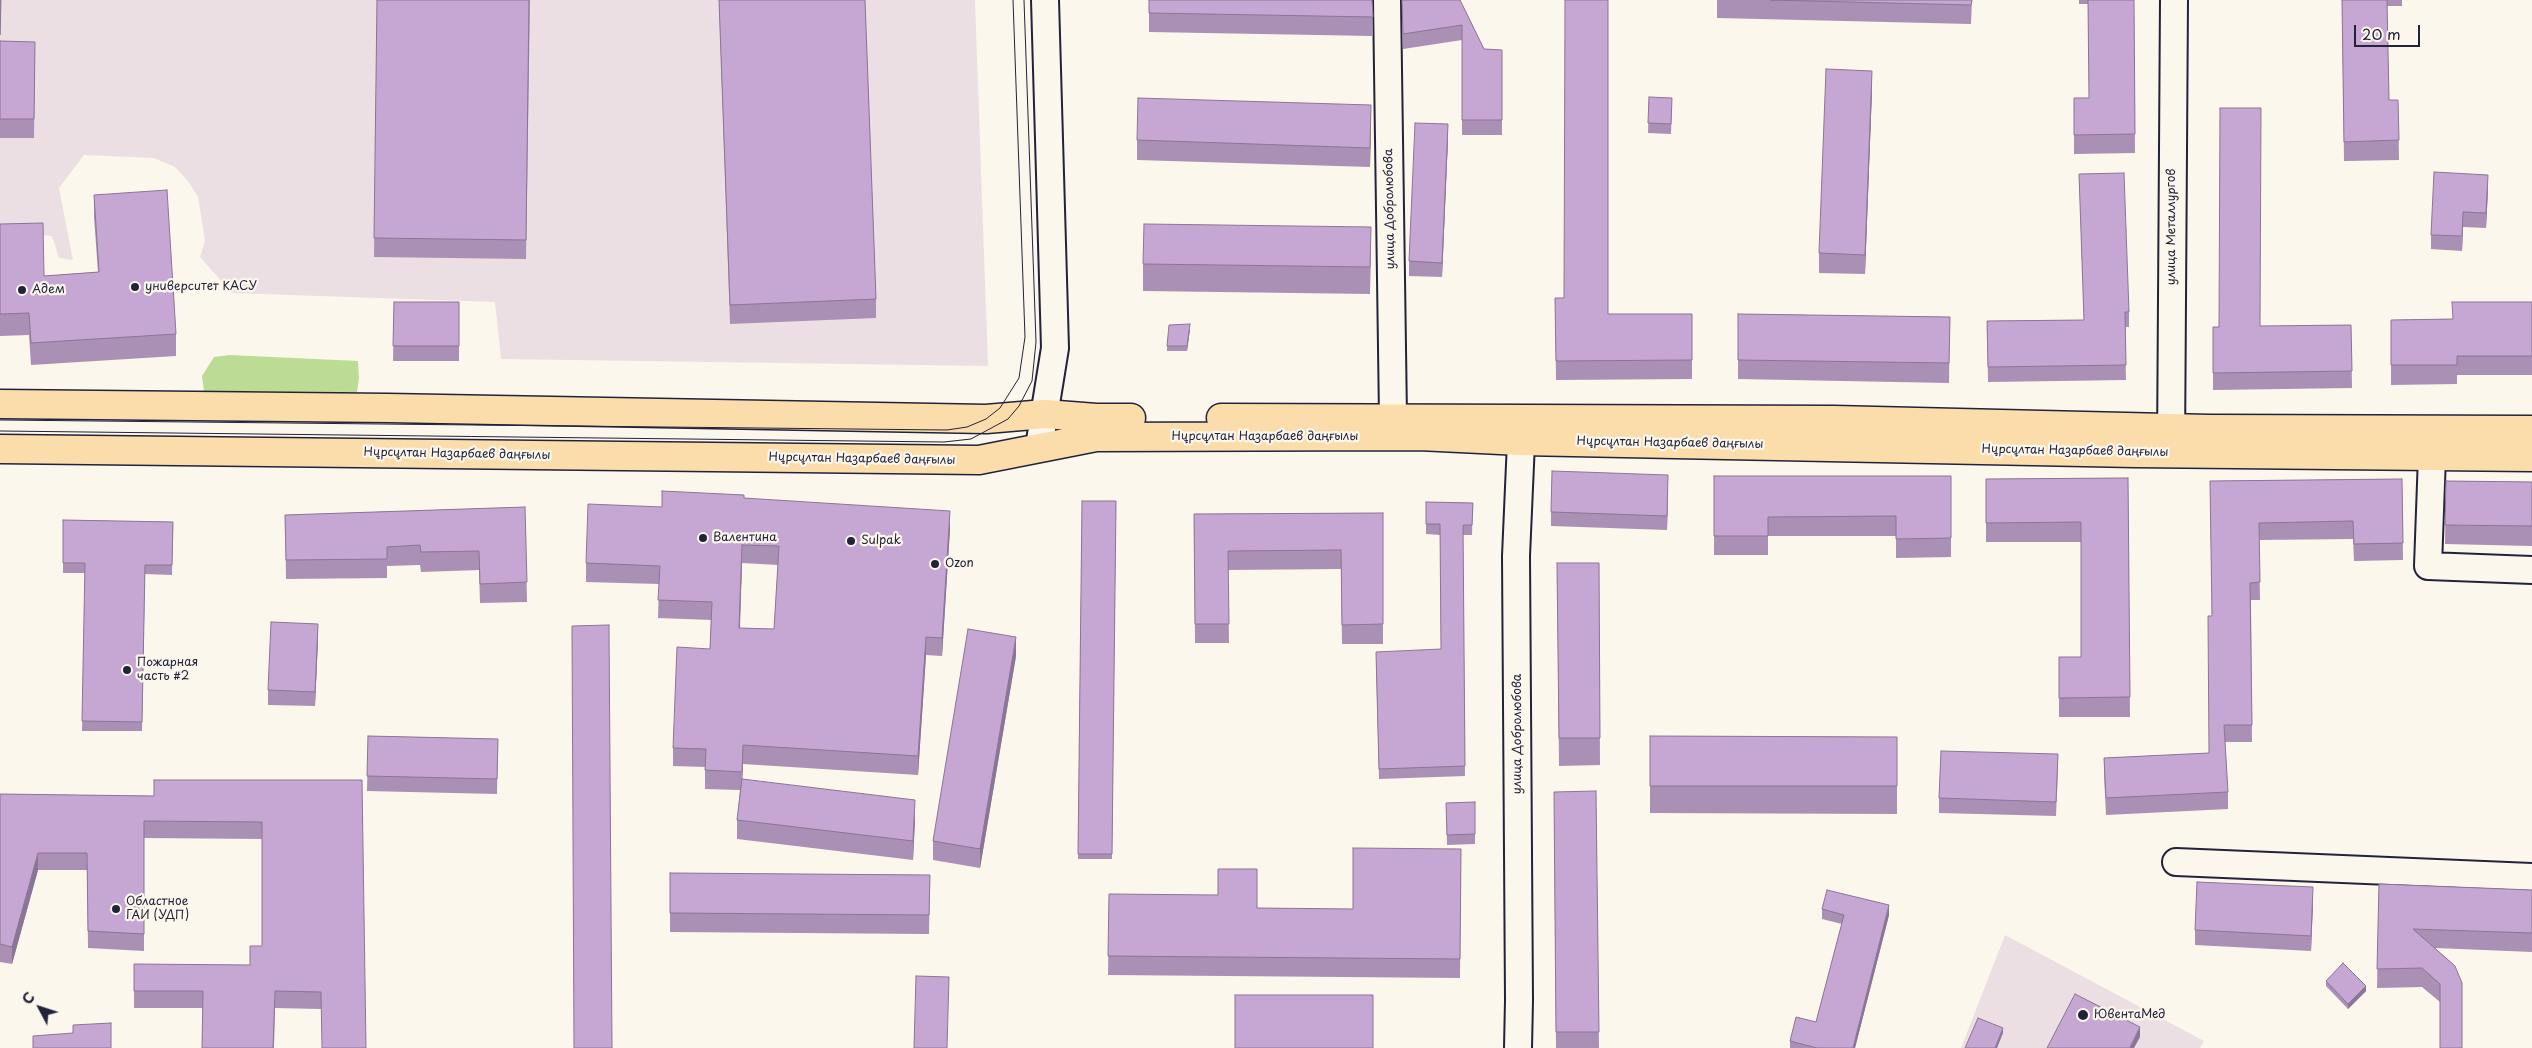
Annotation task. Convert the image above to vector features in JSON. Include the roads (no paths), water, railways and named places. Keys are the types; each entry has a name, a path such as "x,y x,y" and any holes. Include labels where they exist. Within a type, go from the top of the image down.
{"main road":[{"name":"Нұрсұлтан Назарбаев даңғылы","path":"0,404 398,408 986,419 1045,414 1096,418 1393,418 1521,430"},
{"name":"Нұрсұлтан Назарбаев даңғылы","path":"0,449 979,460 1039,447 1105,437 1419,436 1521,430 2171,441 2432,456 2532,457"},
{"name":"Нұрсұлтан Назарбаев даңғылы","path":"2171,441 2532,430"}],"street":[{"path":"1039,447 1055,348 1045,0"},
{"name":"улица Добролюбова","path":"1387,0 1393,418"},
{"name":"улица Металлургов","path":"2171,441 2174,0"},
{"name":"улица Добролюбова","path":"1518,1048 1516,556 1521,430"},
{"path":"2432,456 2428,566 2532,570"},
{"path":"2176,862 2532,877"}],"tram line":[{"path":"0,420 947,430 967,427 986,419 1000,408 1019,378 1025,337 1013,0"},
{"path":"0,431 944,442 971,439 1008,419 1019,406 1032,381 1036,342 1024,0"}],"place":[{"name":"университет КАСУ","path":"135,287"},
{"name":"Адем","path":"22,290"},
{"name":"Валентина","path":"703,538"},
{"name":"Sulpak","path":"851,541"},
{"name":"Ozon","path":"935,564"},
{"name":"Пожарная часть #2","path":"127,670"},
{"name":"Областное ГАИ (УДП)","path":"116,909"},
{"name":"ЮвентаМед","path":"2083,1015"}]}
